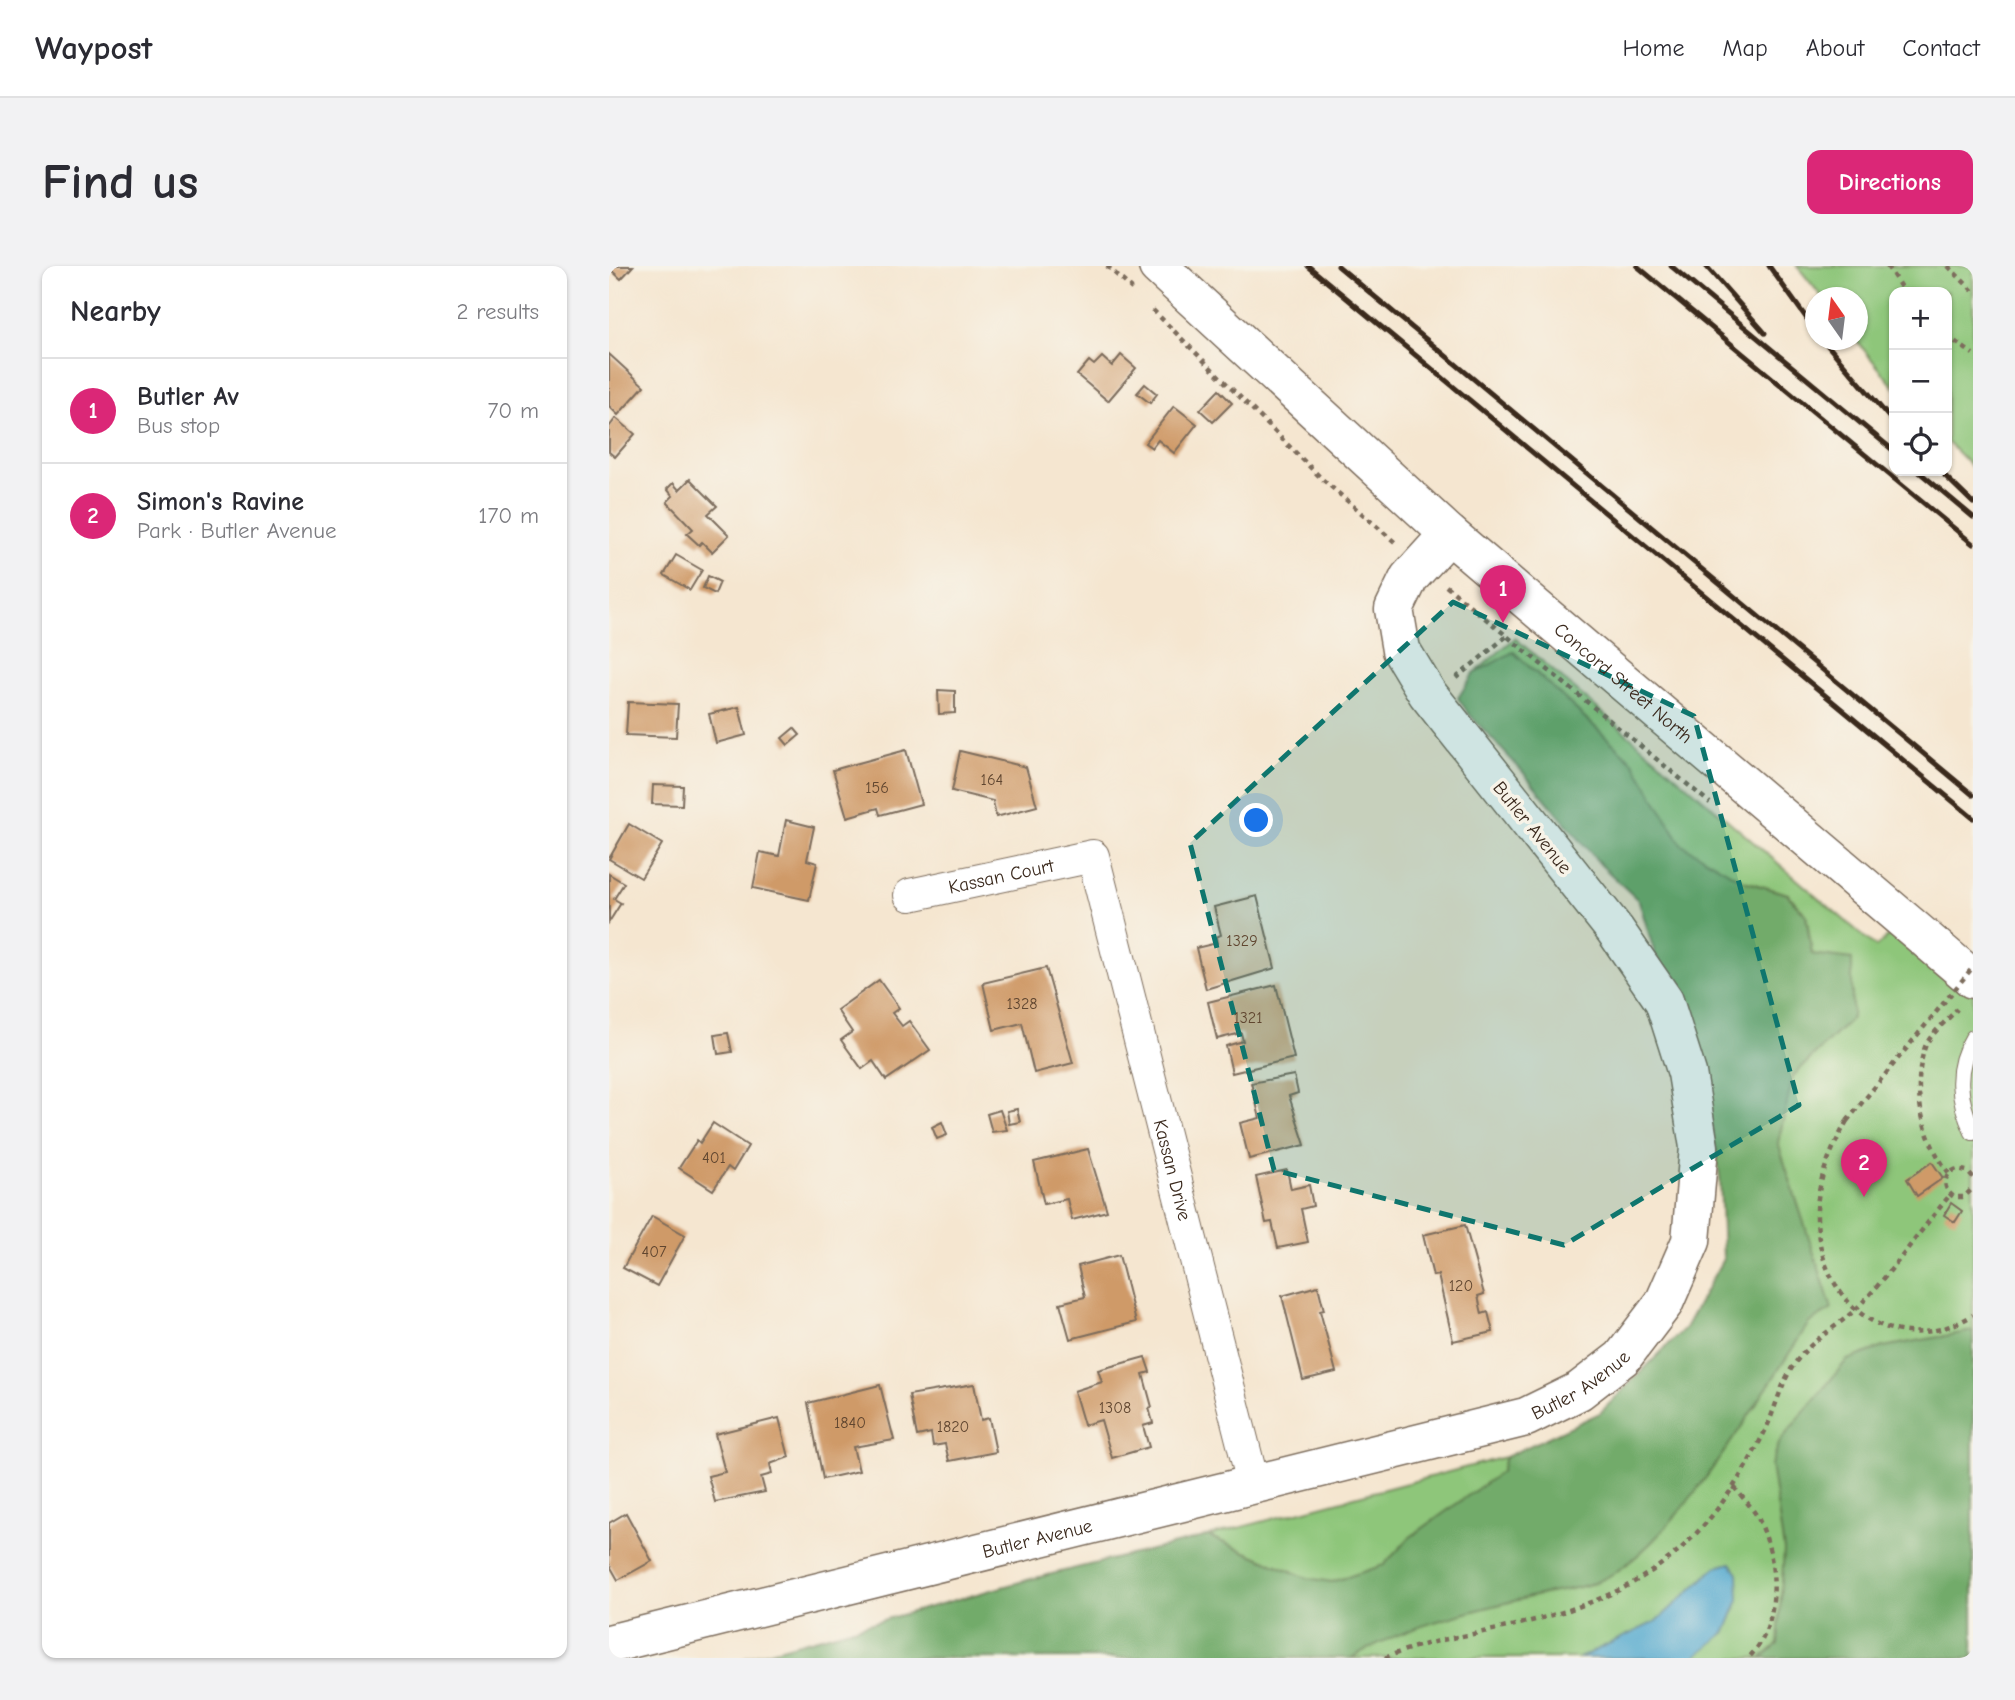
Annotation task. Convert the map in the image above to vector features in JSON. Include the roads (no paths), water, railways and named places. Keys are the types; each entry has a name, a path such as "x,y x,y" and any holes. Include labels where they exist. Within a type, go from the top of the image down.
{"street":[{"name":"Concord Street North","path":"1158,266 1449,534 1965,994"},
{"name":"Butler Avenue","path":"609,1644 1526,1417 1579,1391 1622,1358 1664,1303 1691,1241 1699,1147 1687,1073 1664,1001 1615,930 1427,693 1401,650 1394,609 1409,578 1449,534"},
{"name":"Kassan Drive","path":"1093,856 1253,1483"},
{"name":"Kassan Court","path":"910,895 1093,856"}],"lane":[{"path":"1973,1038 1964,1055 1959,1085 1973,1132"}],"water":[{"path":"1731,1563 1738,1573 1739,1600 1726,1632 1693,1658 1579,1658 1657,1621 1716,1567"}],"railway":[{"path":"1308,266 1973,818"},
{"path":"1338,266 1973,795"},
{"path":"1637,266 1973,544"},
{"path":"1671,266 1889,447"},
{"path":"1706,266 1765,333"},
{"path":"1769,266 1805,316"},
{"path":"1832,350 1889,417"},
{"path":"1924,476 1973,517"},
{"path":"1945,476 1973,503"}],"place":[{"name":"Butler Av","path":"1503,623"},
{"name":"Simon's Ravine","path":"1864,1197"}]}
